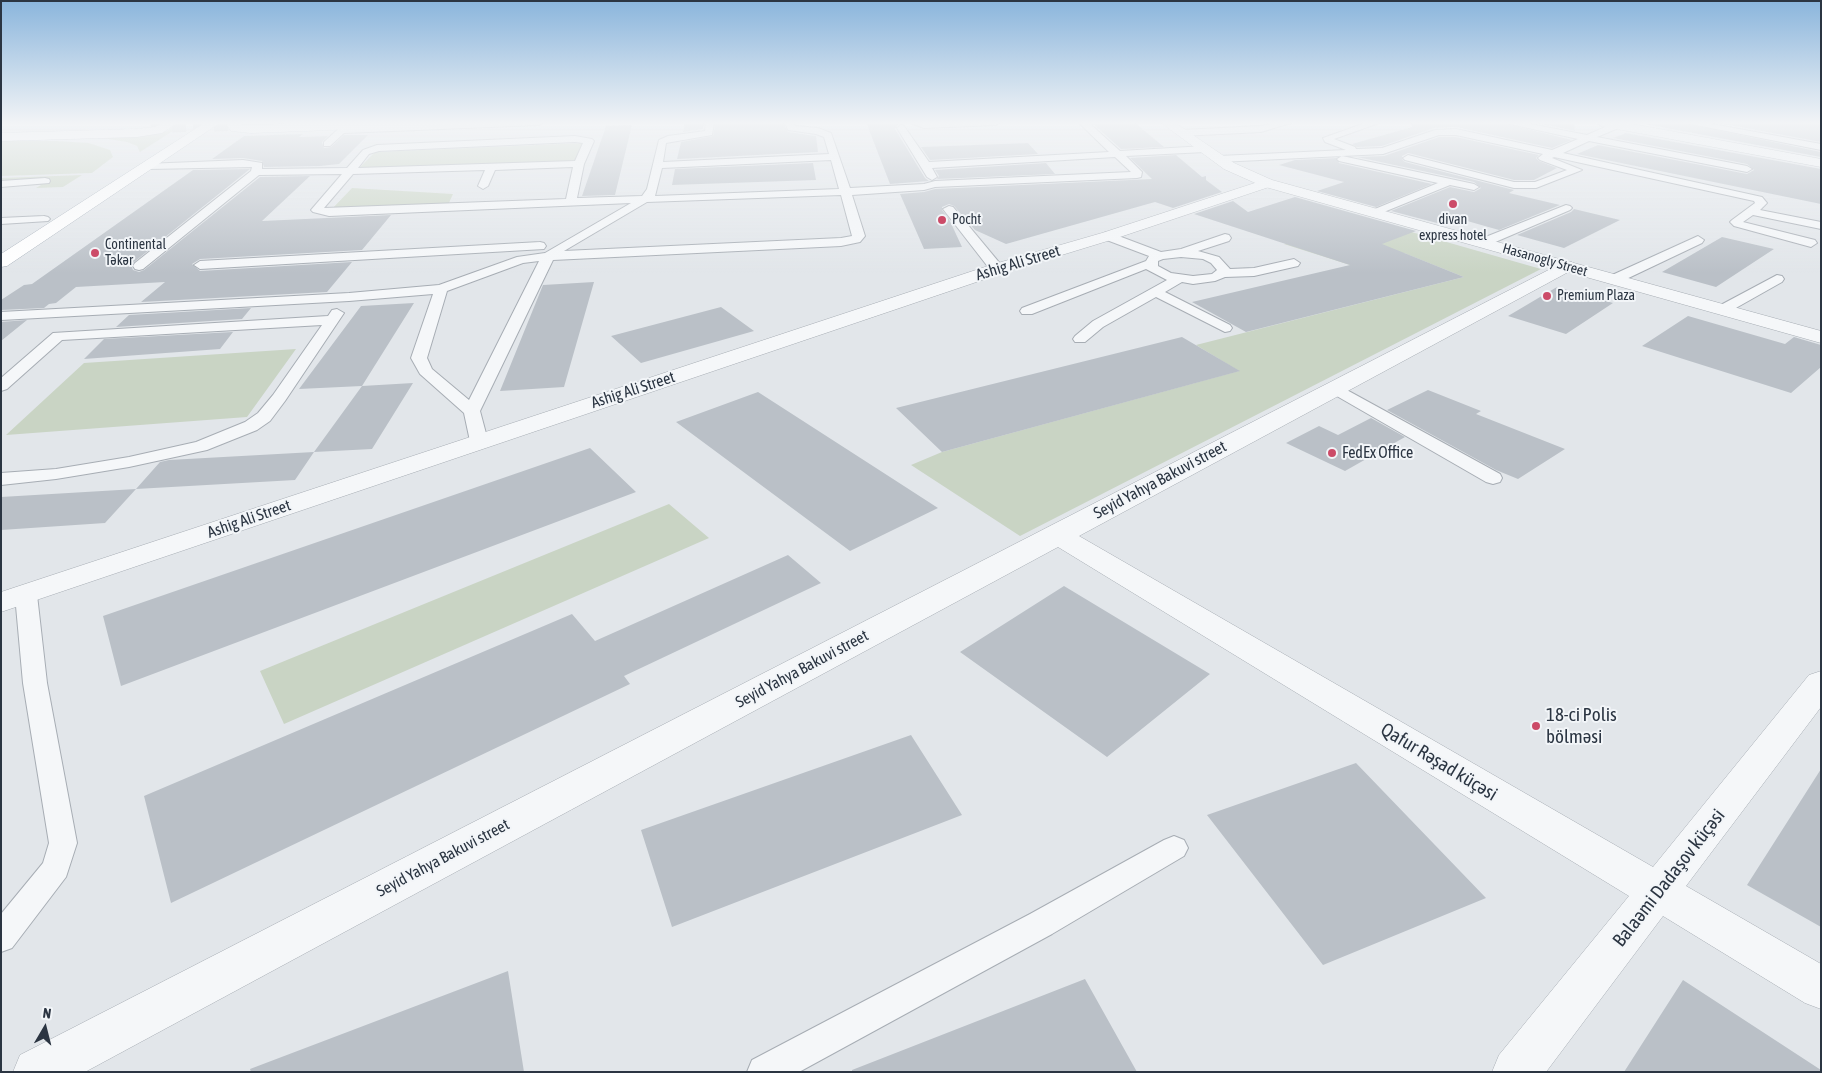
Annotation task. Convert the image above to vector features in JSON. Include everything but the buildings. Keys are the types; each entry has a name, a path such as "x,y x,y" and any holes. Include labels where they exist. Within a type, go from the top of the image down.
{"main road":[{"path":"1,245 114,172"},
{"path":"1,262 140,172"}],"street":[{"name":"Hasanogly Street","path":"1239,172 1267,183 1821,337"},
{"name":"Ashig Ali Street","path":"13,599 996,269 1108,236 1267,183"},
{"name":"Seyid Yahya Bakuvi street","path":"37,1072 1566,266"},
{"name":"Qafur Rəşad küçəsi","path":"1057,535 1821,988"},
{"name":"Balaəmi Dadaşov küçəsi","path":"1516,1072 1821,683"}],"lane":[{"path":"139,266 256,172"},
{"path":"351,172 317,210 329,213 571,202 642,201 843,187"},
{"path":"483,186 489,172"},
{"path":"571,202 577,172"},
{"path":"472,411 548,256 650,195 656,172"},
{"path":"1,316 350,297 441,289 521,260 548,256 840,242 856,239 858,236 839,172"},
{"path":"929,172 935,184"},
{"path":"652,189 924,186 1137,175 1136,172"},
{"path":"1398,172 1485,190"},
{"path":"1463,172 1514,185 1526,186 1536,185 1573,172"},
{"path":"1640,172 1758,199 1762,203 1736,222 1811,243"},
{"path":"1,184 45,181"},
{"path":"1374,212 1446,183"},
{"path":"1482,242 1566,208"},
{"path":"950,209 996,269"},
{"path":"1749,211 1821,226"},
{"path":"1,221 44,218"},
{"path":"1108,236 1155,259"},
{"path":"1027,311 1155,259 1181,253 1225,238"},
{"path":"1615,280 1698,240"},
{"path":"200,265 567,245"},
{"path":"1181,253 1205,256 1215,260 1224,269 1222,273"},
{"path":"1155,259 1152,268 1158,272 1180,278 1206,279 1222,273 1254,272 1294,263"},
{"path":"1080,338 1098,324 1180,278"},
{"path":"1722,310 1777,279"},
{"path":"441,289 418,358 425,371 472,411 479,441"},
{"path":"1156,292 1225,328"},
{"path":"1,479 56,474 129,462 200,446 251,426 264,417 279,398 350,297"},
{"path":"1,386 89,311"},
{"path":"58,336 332,320"},
{"path":"1334,388 1493,478"},
{"path":"1,938 56,868 63,843 35,683 13,599"},
{"path":"764,1072 1041,924 1174,848"}],"green space":[{"path":"1,172 93,172 92,173 1,176"},
{"path":"82,175 63,187 36,188 41,185 1,186 1,178"},
{"path":"352,188 453,194 448,205 330,211"},
{"path":"1359,217 1541,269 1020,536 911,465 942,452 1239,371 1196,345 1464,277 1404,253 1350,265 1284,244"},
{"path":"296,349 247,417 6,435 84,363"},
{"path":"669,504 709,538 284,724 260,671"}],"place":[{"name":"divan express hotel","path":"1453,204"},
{"name":"Pocht","path":"942,220"},
{"name":"Continental Təkər","path":"95,253"},
{"name":"Premium Plaza","path":"1547,296"},
{"name":"FedEx Office","path":"1332,453"},
{"name":"18-ci Polis bölməsi","path":"1536,726"}]}
